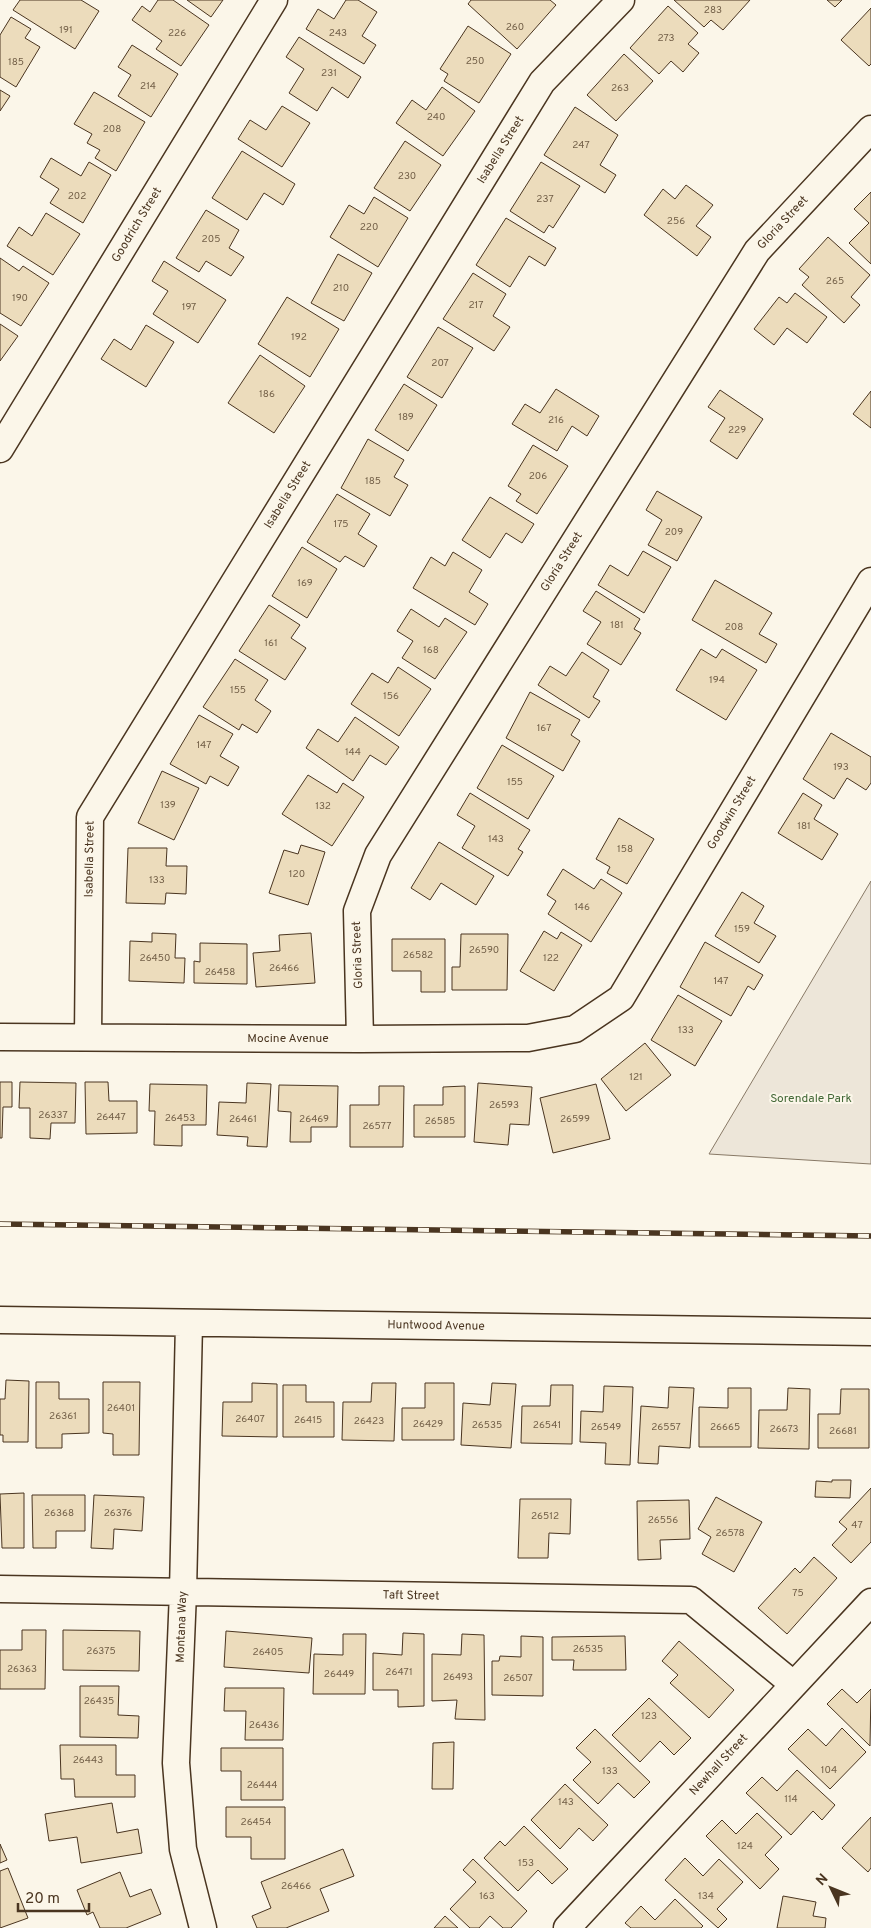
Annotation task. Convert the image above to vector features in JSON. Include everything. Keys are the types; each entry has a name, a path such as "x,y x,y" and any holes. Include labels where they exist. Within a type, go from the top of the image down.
{"street":[{"name":"Goodrich Street","path":"0,449 274,0"},
{"name":"Isabella Street","path":"88,1037 90,817 542,82 621,0"},
{"name":"Gloria Street","path":"360,1039 357,911 378,856 757,251 871,129"},
{"name":"Goodwin Street","path":"575,1030 621,998 871,581"},
{"name":"Mocine Avenue","path":"0,1037 528,1038 575,1030"},
{"name":"Huntwood Avenue","path":"0,1320 871,1332"},
{"name":"Montana Way","path":"189,1323 183,1592 176,1763 183,1849 203,1928"},
{"name":"Taft Street","path":"0,1589 691,1600 793,1684"},
{"name":"Newhall Street","path":"568,1928 871,1602"}],"green space":[{"name":"Sorendale Park","path":"871,881 871,1164 709,1154"}],"building":[{"path":"20,0 81,0 99,11 75,49 13,10"},
{"path":"158,0 173,0 209,25 181,66 156,49 162,41 132,20 142,6 150,12"},
{"path":"187,0 223,0 211,17"},
{"path":"346,0 358,0 377,12 362,36 376,45 364,64 306,29 318,9 334,19"},
{"path":"471,0 550,0 556,5 517,49 468,4"},
{"path":"674,0 750,0 723,30 711,20 704,27"},
{"path":"827,0 842,0 835,7"},
{"path":"668,6 698,33 688,44 699,53 683,72 671,61 659,74 630,48"},
{"path":"871,8 871,64 869,66 841,40"},
{"path":"11,17 31,29 25,38 40,47 16,87 0,77 0,35"},
{"path":"468,26 511,54 479,103 444,81 448,74 440,69"},
{"path":"299,37 361,77 348,98 332,87 317,111 289,93 304,69 286,57"},
{"path":"132,45 178,74 151,117 118,96 131,75 118,67"},
{"path":"624,54 653,81 616,121 587,95"},
{"path":"442,87 475,111 443,156 396,123 412,100 426,110"},
{"path":"0,90 10,96 0,111"},
{"path":"94,92 145,122 116,171 95,158 100,150 87,143 92,134 74,124"},
{"path":"282,106 310,123 282,167 238,139 250,120 266,130"},
{"path":"575,107 618,135 600,165 616,175 605,193 544,155"},
{"path":"405,141 441,165 410,211 374,188"},
{"path":"242,151 295,184 283,205 264,193 247,220 212,198"},
{"path":"51,158 81,176 89,162 111,175 83,223 50,203 59,189 40,177"},
{"path":"541,162 580,186 553,228 549,225 544,233 510,211"},
{"path":"686,185 713,205 696,226 711,237 697,256 644,215 663,189 675,199"},
{"path":"871,192 871,264 849,243 869,223 854,209"},
{"path":"374,197 408,218 378,267 330,237 349,205 364,214"},
{"path":"206,210 239,230 229,248 244,257 231,276 206,261 199,272 176,258"},
{"path":"46,213 80,234 53,275 7,246 19,227 32,236"},
{"path":"506,218 556,248 545,266 529,256 510,287 476,265"},
{"path":"828,237 870,275 851,297 860,305 844,323 802,285 809,277 799,269"},
{"path":"338,254 372,273 344,321 311,303"},
{"path":"0,258 19,271 23,266 49,283 21,326 0,313"},
{"path":"164,261 226,300 198,343 153,314 168,291 152,281"},
{"path":"473,273 506,294 493,316 510,327 494,351 443,319"},
{"path":"795,293 827,317 807,343 787,328 774,345 754,329 779,297 787,303"},
{"path":"287,297 339,329 310,377 258,344"},
{"path":"0,324 18,336 0,361"},
{"path":"146,325 174,342 146,387 101,359 114,339 131,350"},
{"path":"438,327 473,348 442,398 407,377"},
{"path":"260,355 305,386 274,433 228,403"},
{"path":"404,384 437,405 408,451 375,430"},
{"path":"556,389 599,416 587,436 572,426 557,451 512,424 525,404 540,413"},
{"path":"720,390 763,419 737,459 710,441 725,418 708,407"},
{"path":"871,391 871,428 853,414"},
{"path":"368,439 404,460 394,477 408,485 390,516 341,488"},
{"path":"533,445 568,466 537,514 516,501 521,494 508,486"},
{"path":"657,491 702,517 677,561 648,545 662,520 646,510"},
{"path":"337,494 370,514 358,534 377,546 364,567 345,556 340,562 307,542"},
{"path":"490,497 534,524 522,543 506,533 490,558 462,540"},
{"path":"302,547 337,569 307,618 272,596"},
{"path":"643,551 671,567 644,613 598,585 610,565 628,576"},
{"path":"453,552 482,570 469,592 488,604 475,625 413,588 431,557 445,566"},
{"path":"715,580 772,613 759,634 777,644 766,663 692,620"},
{"path":"596,591 640,619 634,629 641,633 621,665 587,644 601,622 583,611"},
{"path":"269,605 300,625 291,638 306,648 285,680 239,651"},
{"path":"411,609 439,627 445,618 467,632 435,679 402,658 413,641 397,631"},
{"path":"701,649 716,658 722,649 757,670 726,720 676,690"},
{"path":"582,652 609,670 593,697 600,701 589,718 538,685 550,666 566,676"},
{"path":"235,659 268,680 255,700 271,711 257,733 242,724 239,730 203,707"},
{"path":"398,667 431,689 399,736 351,704 372,673 388,683"},
{"path":"530,692 580,720 571,735 580,741 563,771 506,738"},
{"path":"199,715 233,734 220,756 239,767 228,786 210,776 206,784 170,764"},
{"path":"355,717 399,747 386,765 370,755 353,781 306,748 318,729 338,742"},
{"path":"831,733 871,757 871,783 866,790 847,778 834,799 803,779"},
{"path":"502,745 554,776 528,819 477,788"},
{"path":"162,771 199,788 174,840 138,823"},
{"path":"308,775 337,793 343,783 364,797 332,846 282,814"},
{"path":"470,793 530,830 518,849 523,852 508,876 462,848 475,826 457,815"},
{"path":"803,793 822,805 814,819 838,834 822,860 778,833"},
{"path":"619,818 654,839 627,884 607,873 610,867 596,859"},
{"path":"439,842 494,876 476,905 441,883 430,900 411,888"},
{"path":"301,845 325,852 308,905 269,893 284,850 298,854"},
{"path":"128,848 167,848 166,866 187,866 186,894 166,893 165,904 126,903"},
{"path":"563,869 594,889 601,879 622,893 591,942 548,914 556,901 547,895"},
{"path":"742,892 764,906 754,923 776,936 759,963 715,936"},
{"path":"544,931 557,939 561,932 582,945 554,991 520,971"},
{"path":"152,933 176,934 175,958 185,958 184,983 129,981 130,941 152,942"},
{"path":"311,933 315,983 256,987 253,953 280,951 279,935"},
{"path":"461,934 508,934 507,990 452,990 452,967 460,967"},
{"path":"392,939 445,939 445,992 421,992 421,971 392,971"},
{"path":"705,942 763,975 754,990 748,986 731,1016 680,987"},
{"path":"200,943 247,944 247,984 194,983 194,961 200,962"},
{"path":"678,995 722,1021 695,1066 651,1040"},
{"path":"645,1043 671,1075 626,1111 601,1079"},
{"path":"0,1082 12,1082 12,1107 3,1107 2,1138 0,1138"},
{"path":"20,1082 76,1083 75,1123 51,1123 50,1139 30,1138 30,1108 19,1108"},
{"path":"85,1082 108,1082 109,1101 137,1101 137,1133 86,1134"},
{"path":"247,1083 271,1084 267,1147 247,1146 248,1137 217,1135 219,1102 246,1103"},
{"path":"478,1083 532,1087 529,1125 510,1124 508,1145 474,1142"},
{"path":"150,1084 207,1085 206,1125 182,1125 182,1146 154,1145 155,1111 149,1111"},
{"path":"596,1084 610,1139 553,1153 540,1098"},
{"path":"279,1085 338,1086 337,1127 311,1127 311,1142 290,1142 291,1112 278,1111"},
{"path":"379,1086 404,1086 403,1147 350,1147 350,1105 379,1105"},
{"path":"465,1086 465,1137 414,1137 414,1105 443,1105 443,1087"},
{"path":"6,1380 29,1381 28,1442 3,1442 3,1435 0,1435 0,1399 5,1399"},
{"path":"36,1382 59,1382 59,1399 89,1399 89,1433 62,1434 62,1448 36,1448"},
{"path":"103,1382 140,1382 139,1455 113,1455 113,1434 103,1433"},
{"path":"252,1383 277,1384 277,1437 222,1436 223,1402 252,1402"},
{"path":"372,1383 396,1383 394,1441 342,1440 343,1402 371,1402"},
{"path":"425,1383 454,1383 454,1440 402,1440 402,1408 425,1408"},
{"path":"492,1383 516,1384 511,1448 461,1445 463,1403 490,1405"},
{"path":"283,1385 306,1385 306,1402 334,1402 334,1437 283,1437"},
{"path":"551,1385 573,1385 572,1444 521,1443 522,1406 550,1406"},
{"path":"604,1386 633,1387 630,1465 605,1464 606,1443 580,1442 581,1411 603,1412"},
{"path":"669,1387 694,1388 690,1448 659,1446 658,1464 638,1463 641,1406 668,1408"},
{"path":"728,1388 751,1388 751,1447 699,1447 699,1407 728,1408"},
{"path":"788,1388 810,1389 809,1449 758,1448 759,1410 787,1410"},
{"path":"841,1389 869,1389 869,1448 818,1448 818,1414 840,1414"},
{"path":"832,1480 851,1480 850,1498 815,1497 816,1481 832,1482"},
{"path":"871,1488 871,1542 851,1563 832,1545 847,1529 839,1522"},
{"path":"24,1493 24,1548 2,1548 0,1494"},
{"path":"32,1495 85,1495 85,1531 56,1531 56,1548 33,1548"},
{"path":"94,1495 144,1497 142,1531 114,1529 113,1549 91,1548"},
{"path":"716,1497 762,1522 734,1572 702,1554 711,1537 698,1529"},
{"path":"520,1499 571,1499 570,1534 549,1533 548,1558 518,1558"},
{"path":"689,1500 690,1539 660,1540 661,1559 638,1560 637,1501"},
{"path":"814,1557 837,1578 787,1634 758,1608 795,1568 800,1573"},
{"path":"22,1630 46,1630 45,1689 0,1689 0,1650 22,1650"},
{"path":"63,1630 140,1631 139,1671 63,1670"},
{"path":"226,1631 312,1638 309,1673 224,1667"},
{"path":"403,1633 424,1634 424,1706 398,1707 398,1690 373,1690 373,1653 402,1655"},
{"path":"343,1634 366,1634 365,1694 313,1694 314,1654 343,1655"},
{"path":"462,1634 484,1635 485,1720 455,1719 457,1700 432,1701 432,1654 461,1655"},
{"path":"521,1636 543,1637 543,1696 492,1695 492,1661 499,1661 500,1656 521,1657"},
{"path":"625,1636 626,1670 573,1670 574,1660 552,1660 552,1637"},
{"path":"679,1641 734,1690 709,1718 670,1683 678,1675 662,1661"},
{"path":"80,1686 119,1686 118,1715 139,1716 138,1738 80,1737"},
{"path":"225,1688 284,1688 283,1740 245,1740 246,1711 224,1711"},
{"path":"842,1689 857,1703 871,1689 870,1746 827,1704"},
{"path":"649,1698 691,1738 674,1755 660,1741 640,1762 612,1735"},
{"path":"842,1728 866,1752 830,1789 788,1749 808,1729 826,1746"},
{"path":"595,1729 650,1782 634,1798 618,1783 598,1804 573,1780 591,1762 576,1748"},
{"path":"454,1742 453,1789 432,1789 433,1743"},
{"path":"60,1745 116,1745 116,1775 135,1775 135,1797 75,1797 74,1779 61,1779"},
{"path":"221,1748 283,1748 283,1800 241,1800 241,1771 221,1771"},
{"path":"797,1770 835,1805 822,1820 813,1811 791,1835 746,1793 762,1777 777,1791"},
{"path":"565,1784 608,1825 593,1841 579,1828 560,1849 531,1820"},
{"path":"112,1803 117,1833 138,1829 142,1853 81,1863 77,1837 49,1841 45,1814"},
{"path":"226,1807 285,1807 285,1859 251,1859 251,1837 226,1837"},
{"path":"757,1813 782,1837 765,1855 779,1869 760,1889 706,1836 722,1820 736,1834"},
{"path":"871,1817 871,1868 868,1872 842,1848"},
{"path":"524,1826 568,1869 552,1884 538,1870 518,1891 484,1858 500,1841 505,1846"},
{"path":"0,1844 7,1860 0,1863"},
{"path":"343,1849 354,1876 320,1889 329,1911 286,1928 257,1928 252,1916 271,1908 261,1882"},
{"path":"685,1858 703,1876 719,1859 743,1882 717,1909 727,1919 718,1928 665,1880"},
{"path":"473,1859 527,1911 511,1928 503,1928 490,1916 479,1928 470,1928 450,1909 476,1882 463,1870"},
{"path":"8,1868 28,1918 0,1928 0,1871"},
{"path":"120,1872 130,1897 151,1889 161,1914 126,1928 100,1928 93,1912 87,1915 77,1890"},
{"path":"783,1896 816,1902 813,1916 826,1918 825,1928 777,1928"},
{"path":"675,1899 703,1926 701,1928 631,1928 625,1923 641,1906 655,1920"},
{"path":"445,1916 458,1928 434,1928"}],"railway":[{"path":"0,1224 871,1236"}]}
